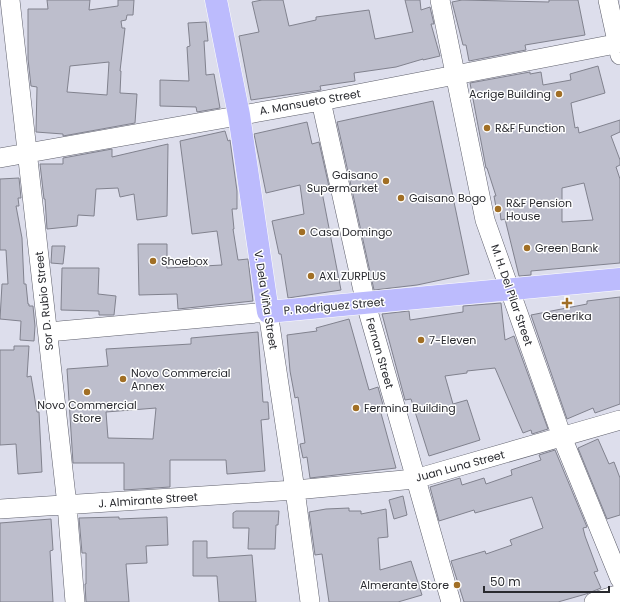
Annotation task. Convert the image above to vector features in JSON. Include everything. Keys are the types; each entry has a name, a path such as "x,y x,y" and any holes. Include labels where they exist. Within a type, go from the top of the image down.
{"main road":[{"name":"V. Dela Viña Street","path":"216,0 239,115 268,312"},
{"name":"P. Rodriguez Street","path":"268,312 620,279"}],"street":[{"name":"Sor D. Rubio Street","path":"10,0 67,505 75,602"},
{"name":"M. H. Del Pilar Street","path":"440,0 485,220 562,437 620,579"},
{"path":"608,0 619,47"},
{"name":"A. Mansueto Street","path":"0,158 321,101 456,74 619,47"},
{"name":"Fernan Street","path":"321,101 366,304 451,602"},
{"name":"P. Rodriguez Street","path":"48,332 268,312"},
{"name":"V. Dela Viña Street","path":"268,312 295,490 310,602"},
{"name":"Juan Luna Street","path":"295,490 415,479 620,420"},
{"name":"J. Almirante Street","path":"0,509 295,490"},
{"path":"594,602 620,594"}],"building":[{"path":"47,0 90,0 89,10 118,6 118,0 134,0 133,15 127,15 126,20 121,21 122,28 125,28 120,71 120,93 137,94 135,123 63,136 63,134 36,132 37,87 31,86 28,59 28,9 48,9","holes":["109,62 107,95 67,92 70,66"]},
{"path":"262,0 283,0 289,26 316,20 316,17 369,10 375,39 413,32 405,0 420,0 421,10 430,7 434,24 431,24 440,56 423,59 396,67 354,73 355,81 320,86 321,90 251,100 239,36 259,32 252,2"},
{"path":"462,0 549,2 549,0 578,0 585,35 525,45 526,50 469,61 466,45 463,45 452,2"},
{"path":"206,22 208,41 204,41 206,75 214,74 220,108 197,112 196,107 160,106 160,80 189,81 187,47 190,46 188,23"},
{"path":"598,66 605,93 571,103 575,128 578,127 579,133 620,120 620,132 611,136 620,160 620,165 616,167 620,179 620,263 531,271 531,275 519,276 505,219 501,220 500,212 497,213 494,196 496,196 486,168 470,83 530,72 530,74 541,72 543,85 571,80 570,74","holes":["584,183 593,220 562,222 562,188"]},
{"name":"Gaisano Bogo","path":"433,101 469,274 417,285 374,290 337,122"},
{"path":"307,122 312,144 319,142 330,191 322,192 341,290 288,298 281,254 279,254 272,221 304,214 300,185 266,193 254,134"},
{"path":"225,131 228,141 230,140 237,191 237,209 232,209 233,229 238,260 248,259 253,301 178,309 177,294 139,295 138,244 167,244 167,268 222,265 217,231 192,234 180,141"},
{"path":"168,144 167,216 137,220 134,194 120,197 118,188 96,189 94,216 78,215 77,226 47,229 45,199 40,164 63,164 63,158 112,149 112,157"},
{"path":"19,178 21,198 18,198 19,206 16,206 22,238 24,284 26,284 28,304 29,306 33,306 35,326 34,341 20,340 21,321 0,319 2,284 8,284 6,250 0,250 0,179"},
{"path":"52,246 65,246 63,264 51,263"},
{"path":"62,268 99,268 98,294 116,296 114,315 99,315 99,311 61,310"},
{"path":"620,297 620,404 595,413 593,408 567,419 531,315 587,304 587,301"},
{"path":"501,303 505,340 514,336 548,429 532,434 531,430 523,433 495,368 467,371 467,373 445,376 453,404 467,400 480,440 429,456 411,399 405,400 382,314 409,311 410,320 463,312 463,306"},
{"path":"349,319 369,390 378,387 383,405 379,406 396,468 310,478 307,457 303,458 300,444 305,443 298,397 295,398 290,371 287,335 317,331 316,328"},
{"path":"258,332 263,402 268,402 269,419 261,420 265,471 227,474 226,460 170,460 170,487 124,490 124,463 73,463 67,369 108,366 106,349 191,344 191,338","holes":["156,408 153,439 108,438 106,412"]},
{"path":"14,346 29,346 27,377 31,376 37,412 39,412 42,472 18,474 16,444 0,445 0,350 14,350"},
{"path":"598,439 609,464 614,462 620,478 620,515 607,519 578,448"},
{"path":"555,450 587,527 583,528 598,571 594,572 601,588 558,602 464,602 451,561 485,551 486,554 512,545 510,540 543,528 532,497 475,513 474,510 439,521 430,487 460,478 462,485 484,478 486,484 512,475 511,470 541,460 539,455"},
{"path":"403,496 407,515 394,519 389,500"},
{"path":"349,508 349,511 361,511 361,514 386,509 388,537 378,538 380,570 411,561 422,595 398,602 329,602 322,554 315,555 309,512 326,509"},
{"path":"236,511 279,511 278,525 276,525 275,549 248,549 249,528 233,528 233,513"},
{"path":"119,517 119,519 167,517 168,545 146,546 147,563 126,564 129,602 86,602 86,553 82,553 79,518"},
{"path":"51,519 53,550 50,551 53,602 0,602 0,523"},
{"path":"193,541 207,541 207,558 252,555 256,602 219,602 217,576 193,576"}],"place":[{"name":"Acrige Building","path":"559,94"},
{"name":"R&F Function","path":"487,128"},
{"name":"Gaisano Supermarket","path":"386,181"},
{"name":"Gaisano Bogo","path":"401,198"},
{"name":"R&F Pension House","path":"498,209"},
{"name":"Casa Domingo","path":"302,232"},
{"name":"Green Bank","path":"527,248"},
{"name":"Shoebox","path":"153,261"},
{"name":"AXL ZURPLUS","path":"311,276"},
{"name":"Generika","path":"567,303"},
{"name":"7-Eleven","path":"421,340"},
{"name":"Novo Commercial Annex","path":"123,379"},
{"name":"Novo Commercial Store","path":"87,392"},
{"name":"Fermina Building","path":"356,408"},
{"name":"Almerante Store","path":"457,585"}]}
